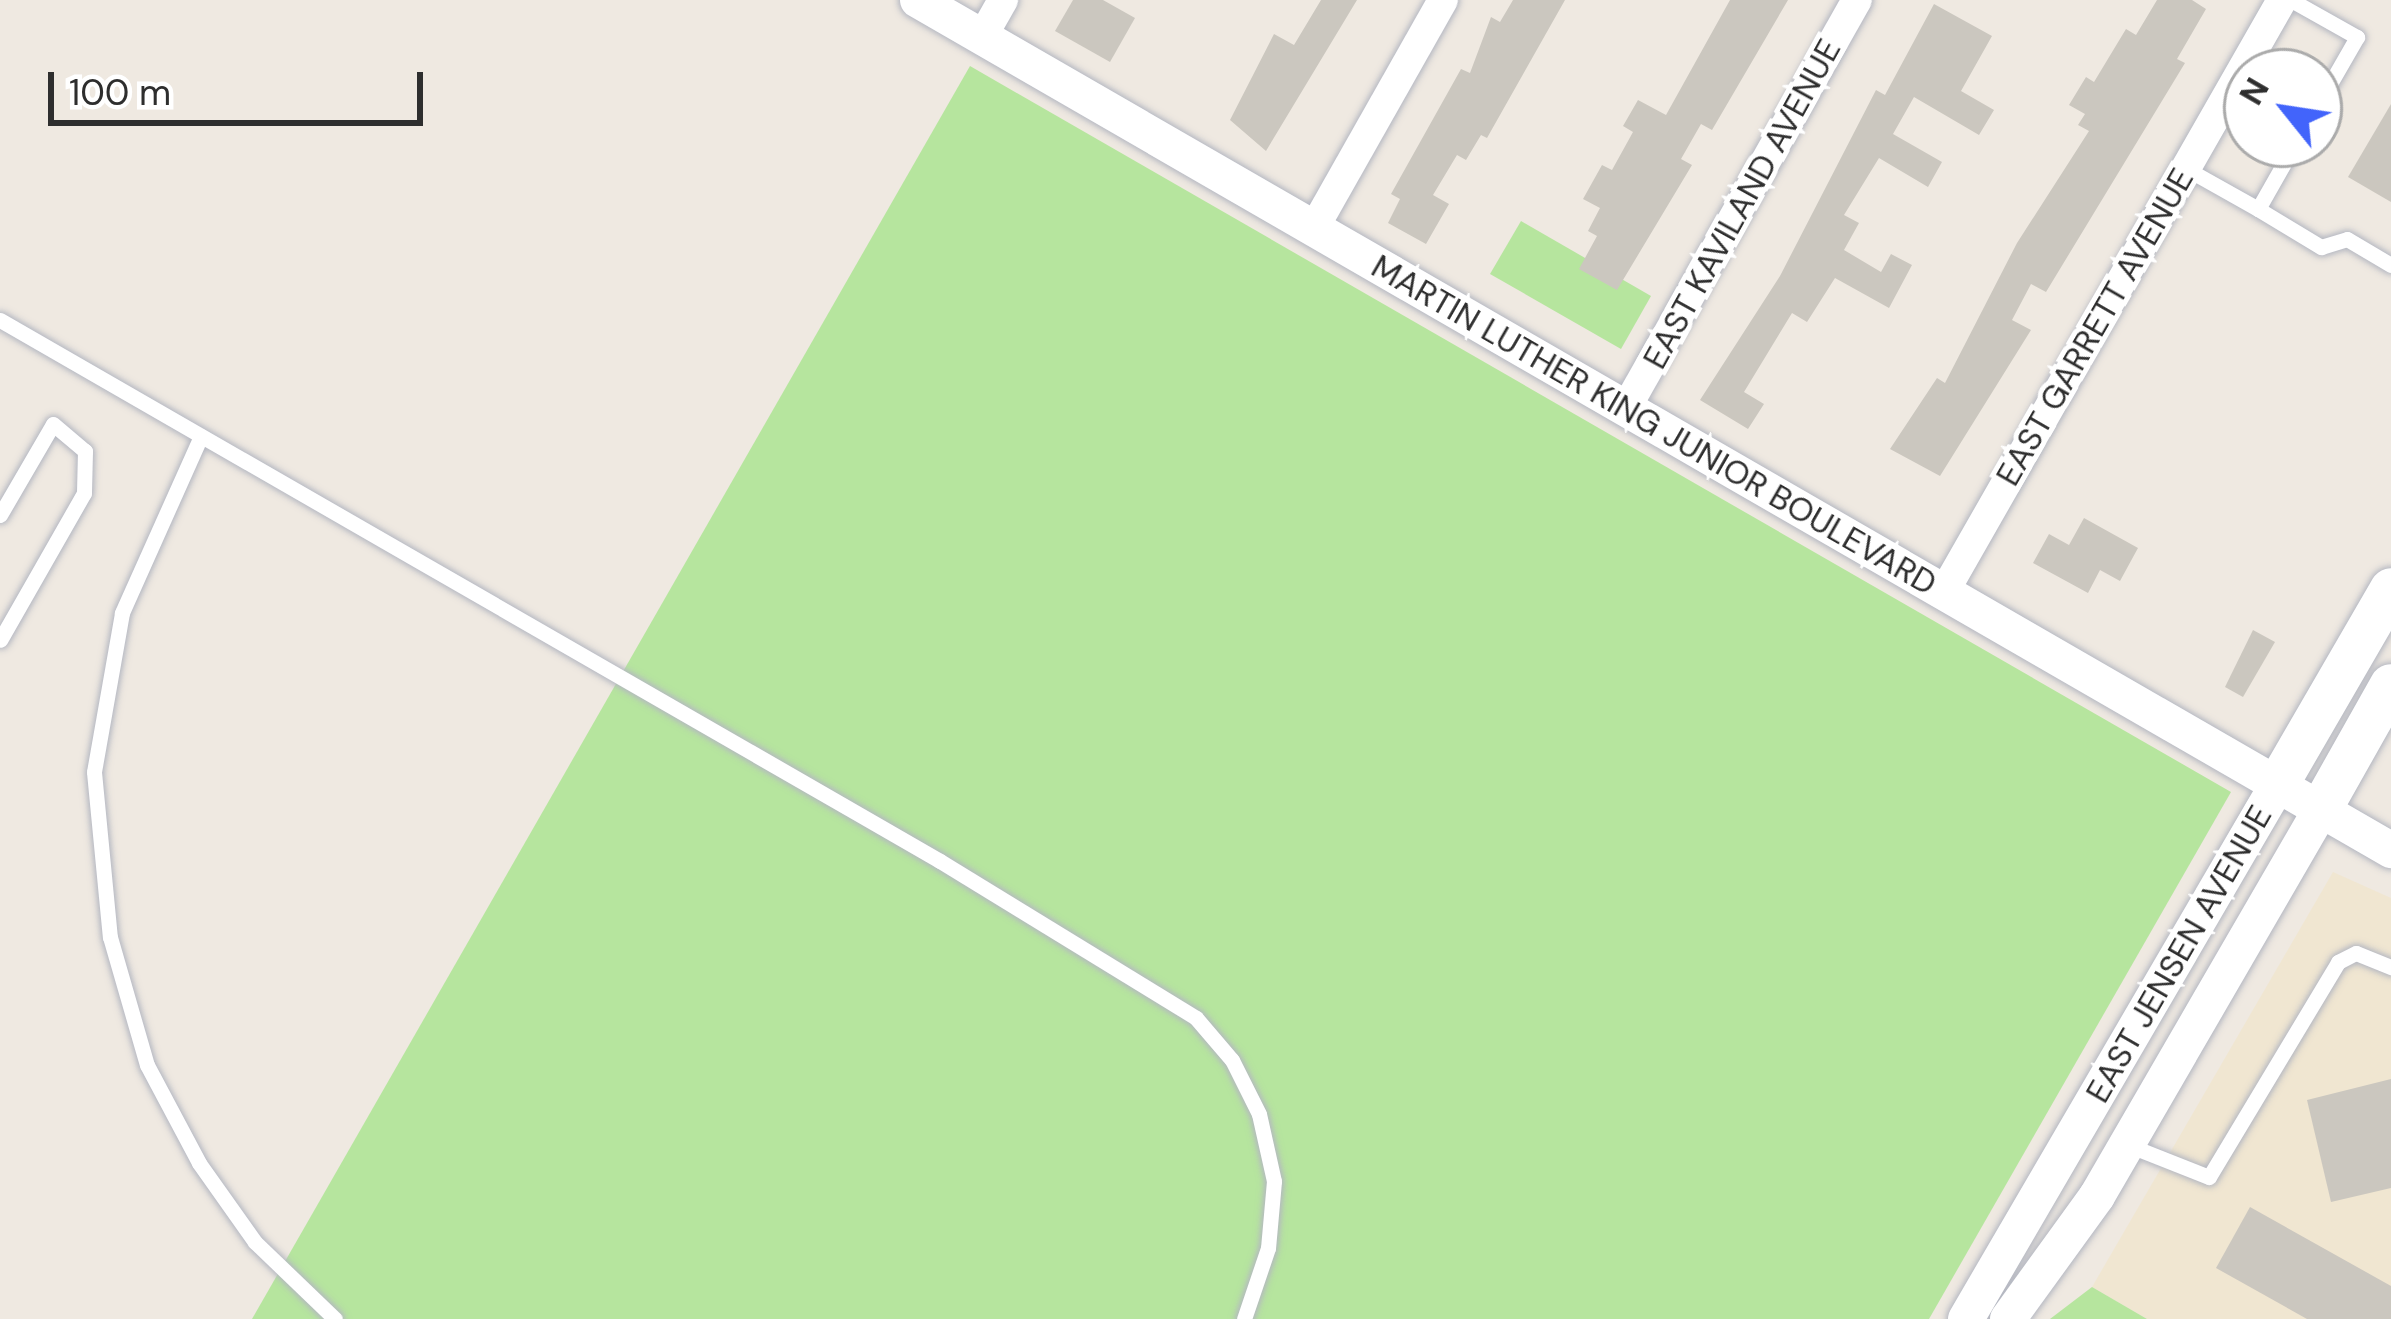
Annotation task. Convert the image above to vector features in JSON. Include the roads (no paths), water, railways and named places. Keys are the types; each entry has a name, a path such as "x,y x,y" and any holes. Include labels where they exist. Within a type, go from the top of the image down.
{"main road":[{"name":"EAST JENSEN AVENUE","path":"2278,784 2391,589"},
{"name":"EAST JENSEN AVENUE","path":"2321,809 2391,685"}],"street":[{"name":"MARTIN LUTHER KING JUNIOR BOULEVARD","path":"918,0 2391,850"},
{"path":"982,37 1003,0"},
{"path":"1314,229 1443,0"},
{"name":"EAST KAVILAND AVENUE","path":"1626,408 1857,0"},
{"name":"EAST GARRETT AVENUE","path":"1944,592 2185,168 2287,0"},
{"name":"EAST JENSEN AVENUE","path":"1966,1319 2278,784"},
{"name":"EAST JENSEN AVENUE","path":"2008,1319 2128,1145 2321,809"}],"lane":[{"path":"2287,0 2357,37 2343,61"},
{"path":"2185,168 2321,247 2347,239 2391,265"},
{"path":"2258,208 2281,168"},
{"path":"0,320 1154,986 1196,1018 1232,1060 1259,1114 1274,1181 1268,1248 1244,1319"},
{"path":"0,515 53,424 85,451 84,493 0,640"},
{"path":"201,436 122,614 94,772 110,937 147,1065 199,1163 255,1242 334,1319"},
{"path":"2128,1145 2209,1177 2338,962 2356,953 2391,967"}]}
